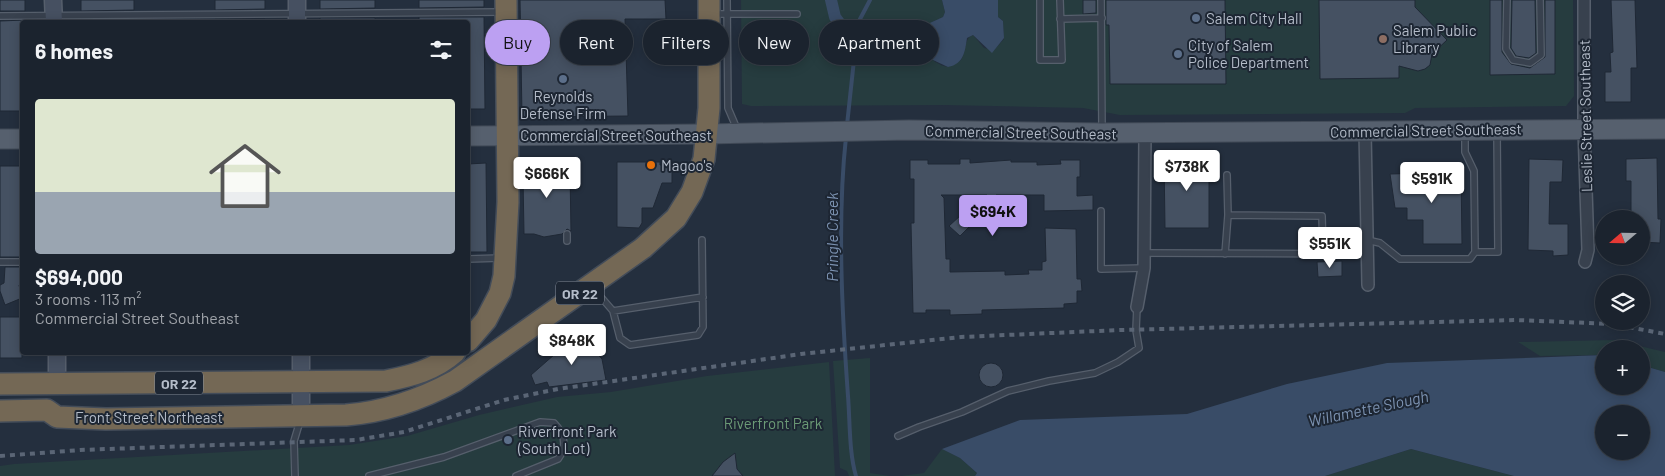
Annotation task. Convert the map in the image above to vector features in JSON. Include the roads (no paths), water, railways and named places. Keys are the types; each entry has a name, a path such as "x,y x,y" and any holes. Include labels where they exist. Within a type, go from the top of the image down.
{"highway":[{"path":"470,339 486,320 500,293 506,258 506,6"},
{"name":"OR 22","path":"301,416 368,413 396,407 425,397 455,382 643,248 676,218 692,192 704,159 715,9"},
{"name":"OR 22","path":"0,384 386,381 409,377 430,369 450,355"},
{"name":"Front Street Northeast","path":"0,411 47,410 57,417 106,419 301,416"},
{"name":"OR 22","path":"0,426 46,423 57,417"}],"main road":[{"name":"Commercial Street Southeast","path":"470,136 739,134 801,131 909,130 1145,133 1665,129"},
{"path":"704,159 728,139 739,134"},
{"path":"0,140 20,139"}],"street":[{"name":"Leslie Street Southeast","path":"1584,0 1584,129 1588,250 1586,262"},
{"path":"1365,131 1368,285"},
{"path":"1138,307 1144,268 1145,133"},
{"path":"57,355 57,384"},
{"path":"300,355 301,416"}],"lane":[{"path":"715,9 727,0"},
{"path":"1040,0 1040,60 1062,60 1060,0"},
{"path":"1102,0 1102,133"},
{"path":"1507,0 1506,49 1514,60 1530,63 1541,55 1540,0"},
{"path":"0,16 54,13 297,12 506,6"},
{"path":"715,9 797,14"},
{"path":"715,9 728,108 739,134"},
{"path":"149,14 149,20"},
{"path":"1060,19 1102,18"},
{"path":"1367,240 1380,243 1400,259 1470,259 1475,252 1474,171 1465,152 1465,130"},
{"path":"1475,252 1498,252 1497,130"},
{"path":"570,166 576,161"},
{"path":"1225,254 1228,215 1227,175"},
{"path":"1101,211 1100,269 1144,268"},
{"path":"1228,215 1322,216 1323,254"},
{"path":"568,234 568,241"},
{"path":"591,285 613,311 623,342 630,345 640,344 698,334 704,326 702,240"},
{"path":"1144,253 1367,254"},
{"path":"470,259 506,258"},
{"path":"0,262 20,262"},
{"path":"613,311 703,297"},
{"path":"898,436 962,412 1008,391 1095,372 1118,362 1139,348 1136,330 1138,307"},
{"path":"295,476 294,441 301,416"},
{"path":"369,476 444,457 540,422 554,423 562,434 564,442 558,459 516,476"}],"water":[{"path":"942,0 998,0 998,17 1003,21 1004,38 992,53 973,35 967,38 961,60 948,67 939,63 939,20 936,20 943,17 945,12"},
{"name":"Willamette Slough","path":"1595,355 1595,395 1650,395 1650,368 1665,372 1665,476 1514,476 1411,449 1325,476 975,476 977,473 960,458 942,449 1020,420 1187,414 1287,384 1387,363"}],"waterway":[{"path":"831,0 837,20"},
{"name":"Pringle Creek","path":"847,125 859,21 870,0"},
{"name":"Pringle Creek","path":"846,137 843,169 841,266 850,437 856,476"}],"railway":[{"path":"0,456 80,450 356,440 404,432 504,400 558,389 801,354 961,337 1120,330 1516,320 1613,324 1665,334"}],"place":[{"name":"Salem City Hall","path":"1196,18"},
{"name":"Salem Public Library","path":"1383,39"},
{"name":"City of Salem Police Department","path":"1178,54"},
{"name":"Reynolds Defense Firm","path":"563,79"},
{"name":"Magoo's","path":"651,165"},
{"name":"Riverfront Park (South Lot)","path":"508,440"}],"park label":[{"name":"Riverfront Park","path":"773,423"}]}
